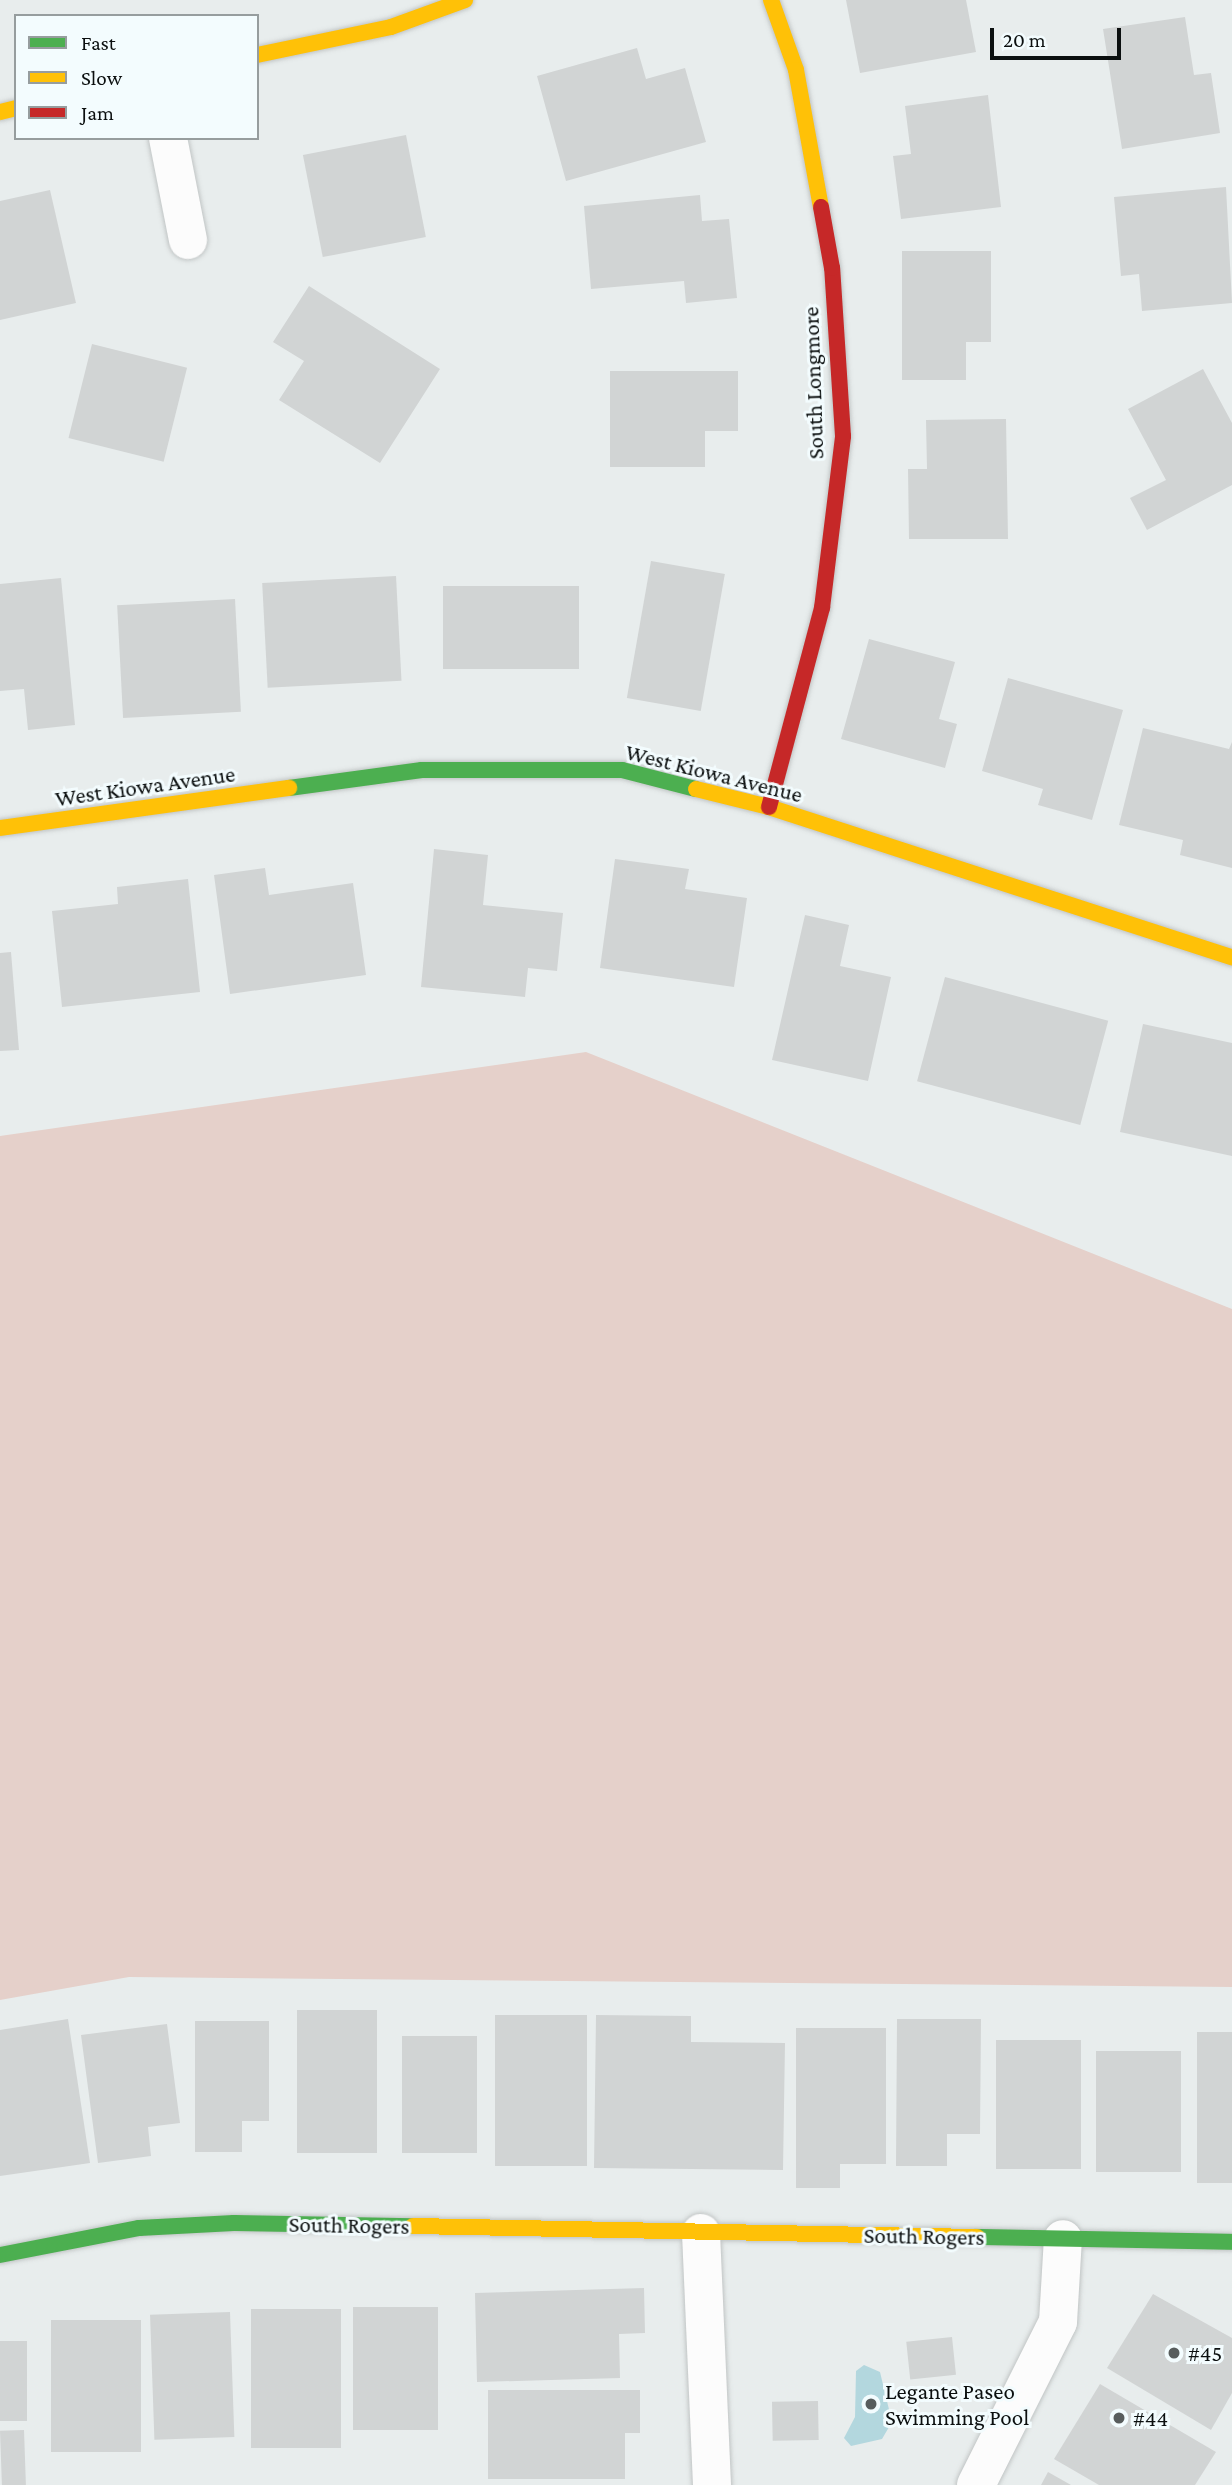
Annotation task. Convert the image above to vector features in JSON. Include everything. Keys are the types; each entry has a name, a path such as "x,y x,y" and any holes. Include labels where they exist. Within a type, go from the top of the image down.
{"street":[{"path":"259,55 391,27 466,0"},
{"name":"South Longmore","path":"769,807 822,608 843,436 832,268 796,70 771,0"},
{"path":"168,140 188,240"},
{"name":"West Kiowa Avenue","path":"0,828 422,770 622,770 769,807 1232,957"},
{"name":"South Rogers","path":"0,2255 139,2228 234,2223 1232,2242"},
{"path":"701,2233 712,2485"},
{"path":"976,2485 1058,2322 1063,2239"}],"shaded area":[{"path":"586,1052 1232,1309 1232,1987 129,1977 0,2000 0,1136"}],"water":[{"name":"Legante Paseo Swimming Pool","path":"864,2365 880,2372 892,2422 882,2439 851,2446 844,2438 855,2417 856,2371"}],"building":[{"path":"846,0 966,0 976,52 860,73"},
{"path":"1185,17 1194,75 1211,73 1220,133 1122,149 1103,29"},
{"path":"637,48 646,79 685,68 706,142 566,181 537,76"},
{"path":"988,95 1001,207 901,219 893,156 911,154 905,106"},
{"path":"406,135 426,237 323,257 303,155"},
{"path":"1226,187 1232,303 1142,311 1139,274 1121,276 1114,197"},
{"path":"50,190 76,303 0,320 0,201"},
{"path":"700,195 702,221 729,219 737,298 686,303 684,281 591,289 584,206"},
{"path":"902,251 991,251 991,342 966,342 966,380 902,380"},
{"path":"309,286 440,369 380,463 279,400 304,361 273,342"},
{"path":"92,344 187,368 164,462 69,438"},
{"path":"1203,369 1232,423 1232,485 1147,530 1130,498 1166,480 1128,409"},
{"path":"610,371 738,371 738,431 705,431 705,467 610,467"},
{"path":"1006,419 1008,539 909,539 908,469 927,469 926,420"},
{"path":"651,561 725,574 701,711 627,698"},
{"path":"396,576 401,681 268,688 262,583"},
{"path":"61,578 75,725 28,730 24,689 0,691 0,584"},
{"path":"443,586 579,586 579,669 443,669"},
{"path":"235,599 241,712 123,718 117,605"},
{"path":"869,639 955,662 939,719 957,724 945,768 841,739"},
{"path":"1008,678 1123,710 1092,820 1038,805 1043,789 982,771"},
{"path":"1143,728 1229,749 1232,742 1232,868 1180,855 1183,840 1119,825"},
{"path":"434,849 488,855 483,905 563,913 557,971 528,968 525,997 421,987"},
{"path":"615,859 689,869 685,889 747,898 734,987 600,968"},
{"path":"265,868 269,895 353,883 366,975 230,994 214,875"},
{"path":"188,879 200,992 62,1007 52,911 118,904 117,887"},
{"path":"805,915 849,925 840,966 891,977 868,1081 772,1060"},
{"path":"11,952 19,1050 0,1051 0,953"},
{"path":"945,977 1108,1021 1080,1125 917,1081"},
{"path":"1143,1024 1232,1043 1232,1156 1120,1132"},
{"path":"297,2010 377,2010 377,2153 297,2153"},
{"path":"495,2015 587,2015 587,2166 495,2166"},
{"path":"596,2015 691,2016 691,2042 785,2043 783,2170 594,2168"},
{"path":"68,2019 90,2163 0,2176 0,2030"},
{"path":"897,2019 981,2019 980,2134 947,2134 947,2166 896,2166"},
{"path":"195,2021 269,2021 269,2121 242,2121 242,2152 195,2152"},
{"path":"167,2024 180,2123 148,2127 151,2156 98,2163 81,2035"},
{"path":"796,2028 886,2028 886,2164 840,2164 840,2188 796,2188"},
{"path":"1197,2032 1232,2032 1232,2183 1197,2183"},
{"path":"402,2036 477,2036 477,2153 402,2153"},
{"path":"996,2040 1081,2040 1081,2169 996,2169"},
{"path":"1096,2051 1181,2051 1181,2172 1096,2172"},
{"path":"644,2288 645,2333 619,2334 620,2378 477,2382 475,2293"},
{"name":"#45","path":"1153,2294 1232,2338 1232,2393 1211,2430 1107,2368"},
{"path":"353,2307 438,2307 438,2430 353,2430"},
{"path":"251,2309 341,2309 341,2448 251,2448"},
{"path":"230,2312 234,2437 154,2440 150,2315"},
{"path":"51,2320 141,2320 141,2452 51,2452"},
{"path":"952,2337 956,2375 910,2380 906,2342"},
{"path":"0,2341 27,2341 27,2421 0,2421"},
{"name":"#44","path":"1100,2384 1216,2452 1195,2485 1099,2485 1054,2459"},
{"path":"488,2390 640,2390 640,2433 625,2433 625,2479 488,2479"},
{"path":"818,2401 819,2440 773,2441 772,2402"},
{"path":"24,2430 26,2485 2,2485 0,2431"},
{"path":"1048,2472 1071,2485 1041,2485"}],"traffic: fast":[{"path":"289,788 422,770 622,770 696,789"},
{"path":"0,2255 139,2228 234,2223 413,2226"},
{"path":"977,2237 1232,2242"}],"traffic: slow":[{"path":"259,55 391,27 465,0"},
{"path":"771,0 796,70 821,207"},
{"path":"0,112 14,108"},
{"path":"0,828 289,788"},
{"path":"696,789 769,807 1232,957"},
{"path":"413,2226 977,2237"}],"traffic: jam":[{"path":"769,807 822,608 843,436 832,268 821,207"}],"place":[{"name":"#45","path":"1174,2353"},
{"name":"Legante Paseo Swimming Pool","path":"871,2404"},
{"name":"#44","path":"1119,2418"}]}
